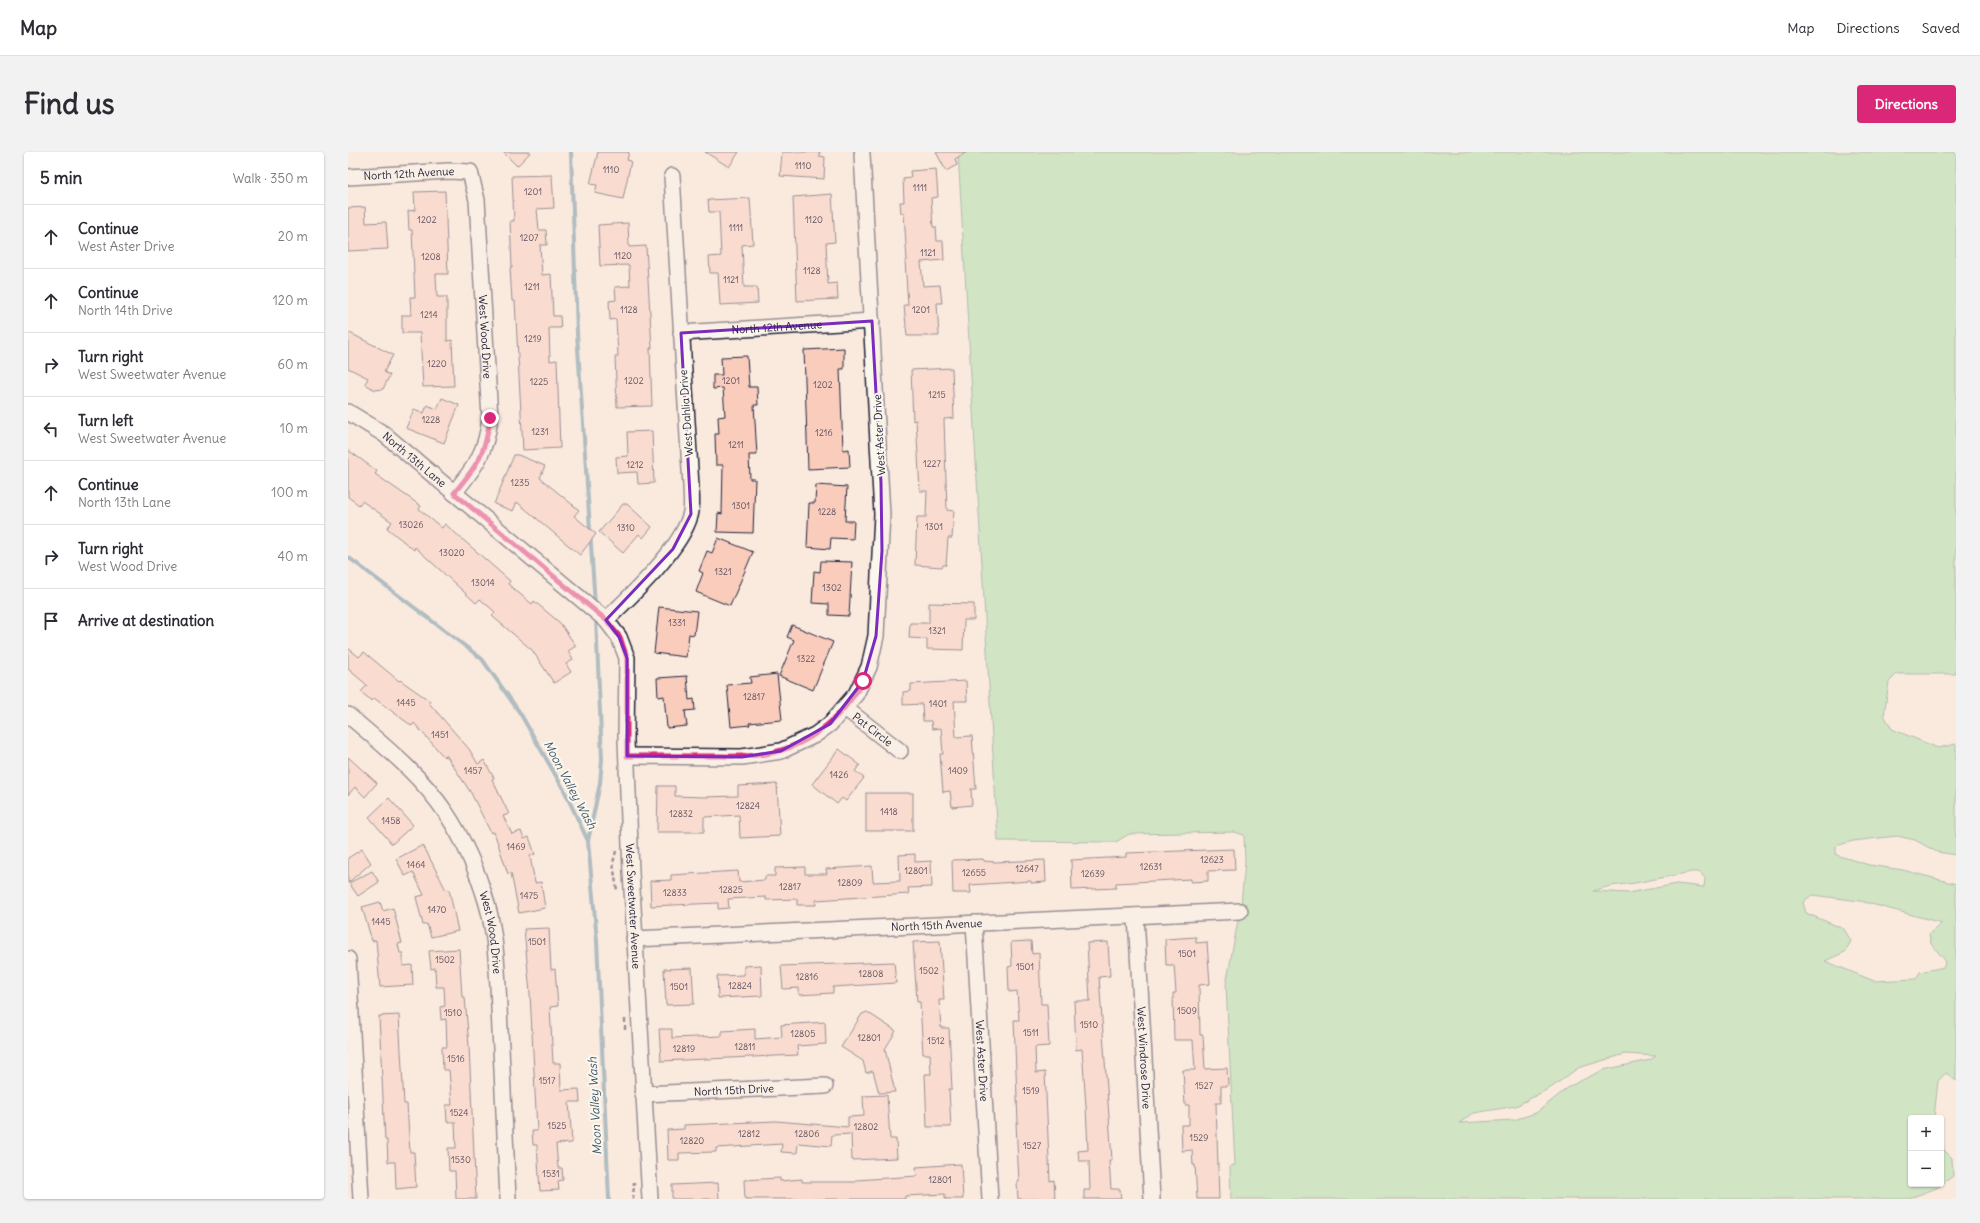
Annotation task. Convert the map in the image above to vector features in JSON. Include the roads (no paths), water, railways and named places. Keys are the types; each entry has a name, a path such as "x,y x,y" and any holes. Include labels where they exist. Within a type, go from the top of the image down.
{"street":[{"name":"West Aster Drive","path":"627,756 742,757 770,753 796,745 815,735 830,724 845,708 856,694 869,667 876,636 882,514 862,154"},
{"name":"North 12th Avenue","path":"348,177 449,171 470,172"},
{"name":"West Wood Drive","path":"454,493 476,466 488,434 490,418 477,200 470,172"},
{"name":"West Dahlia Drive","path":"604,618 673,549 685,531 691,514 691,486 672,176"},
{"name":"North 12th Avenue","path":"681,332 872,321"},
{"name":"North 13th Lane","path":"348,412 384,434 604,618"},
{"name":"West Sweetwater Avenue","path":"604,618 620,637 627,658 627,756 634,939 650,1199"},
{"name":"Pat Circle","path":"845,708 900,751"},
{"name":"West Wood Drive","path":"348,715 386,747 421,780 446,813 471,860 487,905 493,937 497,984 508,1199"},
{"name":"North 15th Avenue","path":"634,939 1240,911"},
{"name":"West Windrose Drive","path":"1136,916 1152,1199"},
{"name":"West Aster Drive","path":"974,923 990,1199"},
{"path":"348,959 361,1199"},
{"name":"North 15th Drive","path":"643,1094 825,1086"}],"waterway":[{"path":"571,152 577,333 595,605"},
{"name":"Moon Valley Wash","path":"348,557 482,659 520,713 564,790 588,841 597,941 609,1199"},
{"path":"588,841 600,783 602,759 596,618"}]}
